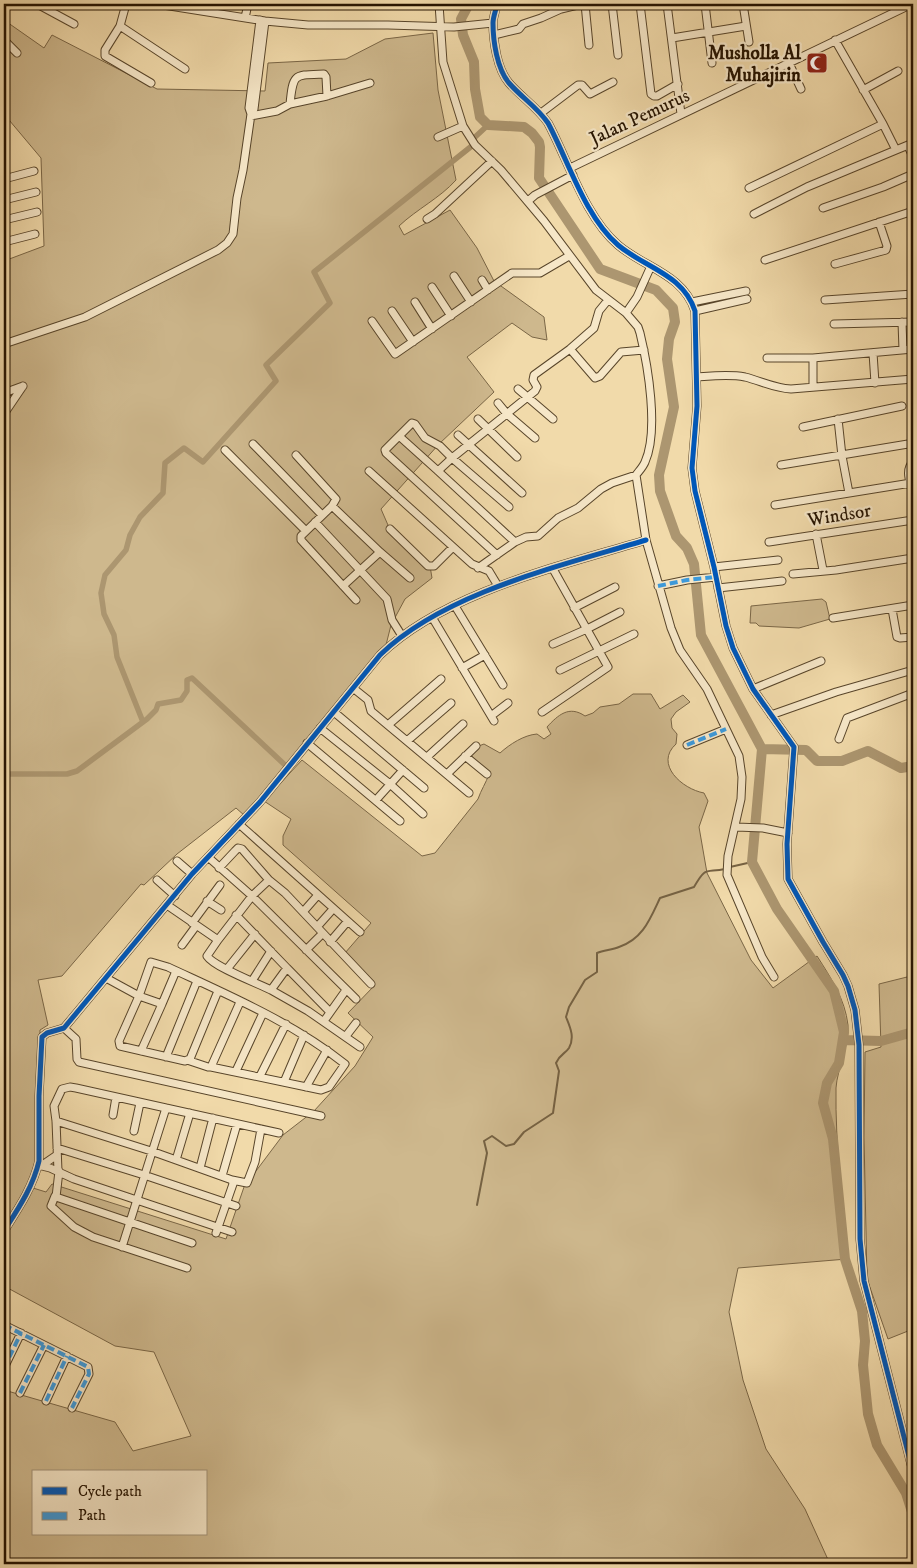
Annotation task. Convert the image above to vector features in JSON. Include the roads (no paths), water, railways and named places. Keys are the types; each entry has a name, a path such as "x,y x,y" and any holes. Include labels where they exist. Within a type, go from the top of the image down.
{"street":[{"path":"37,4 74,24"},
{"path":"126,4 120,26 105,50 105,56 151,83"},
{"path":"161,4 262,21 319,26 388,25 454,27 493,23"},
{"path":"245,18 248,4"},
{"path":"439,4 443,62 463,126 473,142 528,201 596,290 626,314 638,327 644,350 648,380 651,432 645,461 636,475 646,540 658,586 678,644 707,689 736,747 742,768 742,799 729,850 728,879 762,957 774,977"},
{"path":"497,4 493,23 494,35 498,61 505,78 541,113 551,129 585,201 610,237 619,246 671,277 680,285 692,302 695,311 697,377 696,426 692,468 698,507 733,648 753,689 794,750 788,833 788,879 823,942 844,975 855,1010 858,1045 859,1230 864,1281 913,1472"},
{"path":"494,35 516,30 524,24 561,8 584,4 589,45"},
{"path":"612,4 618,55"},
{"path":"640,4 651,94 657,96 678,84"},
{"path":"667,4 681,114"},
{"path":"705,4 712,63"},
{"path":"743,4 749,42"},
{"name":"Jalan Pemurus","path":"528,201 572,171 681,114 912,4"},
{"path":"4,344 93,314 218,250 227,243 233,234 236,198 243,170 251,115 254,109 262,21"},
{"path":"120,26 185,69"},
{"path":"672,38 746,26"},
{"path":"4,40 17,52"},
{"path":"835,40 896,150"},
{"path":"789,63 800,89"},
{"path":"863,90 898,71"},
{"path":"290,104 294,80 298,76 324,74 326,77 327,96"},
{"path":"541,113 578,85 582,85 590,94 613,82"},
{"path":"251,115 277,111 290,104 327,96 370,83"},
{"path":"749,188 883,124"},
{"path":"438,137 463,126"},
{"path":"754,214 807,187 911,144 913,157"},
{"path":"427,219 435,214 492,161"},
{"path":"4,179 34,171"},
{"path":"822,208 883,187 913,174"},
{"path":"4,200 36,192"},
{"path":"765,260 913,211"},
{"path":"4,220 37,212"},
{"path":"835,264 886,250 887,246 879,222"},
{"path":"4,242 34,234"},
{"path":"372,321 395,354 512,273 540,273 569,256"},
{"path":"626,314 642,288 651,266"},
{"path":"454,276 470,302"},
{"path":"482,280 488,290"},
{"path":"432,287 451,316"},
{"path":"692,302 746,291"},
{"path":"825,300 913,294"},
{"path":"695,311 747,299"},
{"path":"438,471 537,389 533,380 534,375 570,349 594,328 599,311 608,300"},
{"path":"415,302 432,329"},
{"path":"392,312 413,342"},
{"path":"902,322 903,350"},
{"path":"834,324 913,322"},
{"path":"570,349 595,378 600,376 621,352 644,350"},
{"path":"767,358 813,358 913,349"},
{"path":"873,353 875,383"},
{"path":"813,358 813,387"},
{"path":"697,377 735,376 791,390 913,379"},
{"path":"4,393 23,386 4,414"},
{"path":"518,389 553,419"},
{"path":"498,403 507,414 535,438"},
{"path":"803,427 902,406"},
{"path":"478,419 517,456"},
{"path":"838,419 849,493"},
{"path":"497,554 385,452 386,448 411,423 414,423 425,438 440,446 509,507"},
{"path":"458,435 522,492"},
{"path":"399,436 515,542"},
{"path":"253,444 322,515"},
{"path":"780,466 908,444"},
{"path":"225,450 306,531"},
{"path":"296,455 336,499 332,506 301,536 301,540 356,600"},
{"path":"913,462 909,466 908,471 913,495"},
{"path":"369,471 472,564 492,574 498,586"},
{"path":"482,568 497,554 515,542 526,537 538,536 558,518 578,508 601,489 636,475"},
{"path":"775,505 910,483"},
{"path":"332,506 410,578"},
{"name":"Windsor","path":"770,542 913,520"},
{"path":"315,522 387,599 392,620 402,636"},
{"path":"390,530 428,566 434,566 452,547"},
{"path":"816,534 823,570"},
{"path":"40,1165 39,1096 41,1042 44,1034 64,1028 192,874 260,802 380,655 402,636 432,618 498,586 646,540"},
{"path":"343,586 380,552"},
{"path":"792,574 836,570 913,558"},
{"path":"714,567 778,560"},
{"path":"542,712 608,669 607,663 552,569"},
{"path":"658,586 699,578 716,577"},
{"path":"718,588 782,580"},
{"path":"574,608 615,587"},
{"path":"833,618 913,605"},
{"path":"455,606 503,685"},
{"path":"892,609 897,637 913,637"},
{"path":"553,644 620,612"},
{"path":"432,618 493,718 508,703"},
{"path":"560,670 634,634"},
{"path":"462,668 485,655"},
{"path":"753,689 822,660"},
{"path":"772,716 827,695 913,670"},
{"path":"388,726 441,679"},
{"path":"353,688 368,700 371,712 469,793"},
{"path":"840,739 846,718 913,693"},
{"path":"407,741 451,704"},
{"path":"334,712 424,788"},
{"path":"427,757 463,724"},
{"path":"320,728 390,784 423,814"},
{"path":"688,745 726,729"},
{"path":"307,743 400,821"},
{"path":"447,774 476,746"},
{"path":"465,756 487,774"},
{"path":"376,800 403,770"},
{"path":"239,824 317,896 360,932"},
{"path":"736,826 763,828 788,833"},
{"path":"219,868 235,850 240,848 371,984"},
{"path":"208,857 252,896 356,1000"},
{"path":"177,861 192,874"},
{"path":"157,880 175,896"},
{"path":"269,880 236,915 207,956 210,960 271,990 324,1021 360,1046"},
{"path":"182,945 207,901 220,885"},
{"path":"303,912 317,896"},
{"path":"207,901 221,910"},
{"path":"167,905 218,940"},
{"path":"317,927 332,909"},
{"path":"236,915 330,1012"},
{"path":"330,942 347,922"},
{"path":"227,969 254,934"},
{"path":"306,950 322,934"},
{"path":"252,980 272,951"},
{"path":"151,962 176,970 286,1024 345,1064 329,1087 321,1090 236,1071 208,1067 187,1060 120,1046 119,1043 151,962"},
{"path":"271,990 287,968"},
{"path":"141,1051 176,970"},
{"path":"106,978 139,996 162,1004"},
{"path":"166,1057 197,981"},
{"path":"324,1021 346,990"},
{"path":"187,1060 190,1058 218,991"},
{"path":"211,1066 240,1002"},
{"path":"236,1071 262,1013"},
{"path":"346,1036 356,1023"},
{"path":"260,1076 286,1024"},
{"path":"64,1028 76,1039 77,1059 79,1062 321,1116"},
{"path":"284,1082 304,1035"},
{"path":"306,1087 327,1050"},
{"path":"187,1268 93,1237 74,1227 51,1206 56,1196 58,1171 54,1106 59,1093 66,1088 76,1088 280,1133"},
{"path":"113,1116 116,1097"},
{"path":"134,1131 140,1103"},
{"path":"122,1247 166,1108"},
{"path":"176,1160 190,1113"},
{"path":"200,1168 214,1118"},
{"path":"56,1121 232,1180 247,1183 255,1162 261,1129"},
{"path":"222,1176 237,1124"},
{"path":"4,1231 22,1203 40,1165 57,1151"},
{"path":"57,1151 144,1175 236,1206"},
{"path":"40,1165 217,1230 232,1232"},
{"path":"217,1230 233,1184 232,1180"},
{"path":"56,1196 192,1243"},
{"path":"4,1325 88,1367 90,1371 72,1408"},
{"path":"4,1368 21,1334"},
{"path":"20,1393 44,1345"},
{"path":"46,1401 67,1356"}],"waterway":[{"path":"469,4 461,19 463,35 474,62 475,89 480,117 488,125 524,127 532,133 539,142 540,147 539,178 600,269 656,290 673,308 675,322 669,339 667,359 674,407 659,475 660,491 676,536 687,548 694,564 701,635 762,749 752,862 777,909 834,991 844,1032 839,1063 827,1083 823,1103 833,1139 845,1259 862,1311 865,1341 863,1365 868,1414 877,1445 906,1493 913,1515"},
{"path":"143,722 117,657 114,635 104,614 101,593 105,575 126,550 130,535 140,517 163,493 165,463 184,448 203,462 276,381 266,365 330,303 314,272 473,145 474,138 488,125"},
{"path":"4,774 67,774 77,771 147,719 156,710 158,704 181,700 187,691 187,680 192,678 285,765"},
{"path":"762,749 806,750 817,761 842,761 868,751 901,768 913,766"},
{"path":"730,867 752,862"},
{"path":"477,1205 487,1153 484,1141 492,1136 506,1146 514,1144 524,1132 553,1113 559,1071 556,1063 569,1048 572,1040 566,1017 569,1007 585,980 597,972 597,953 619,947 640,934 660,898 694,887 706,872 725,869"},
{"path":"843,1040 881,1041 913,1032"}],"place":[{"name":"Musholla Al Muhajirin","path":"817,63"}]}
